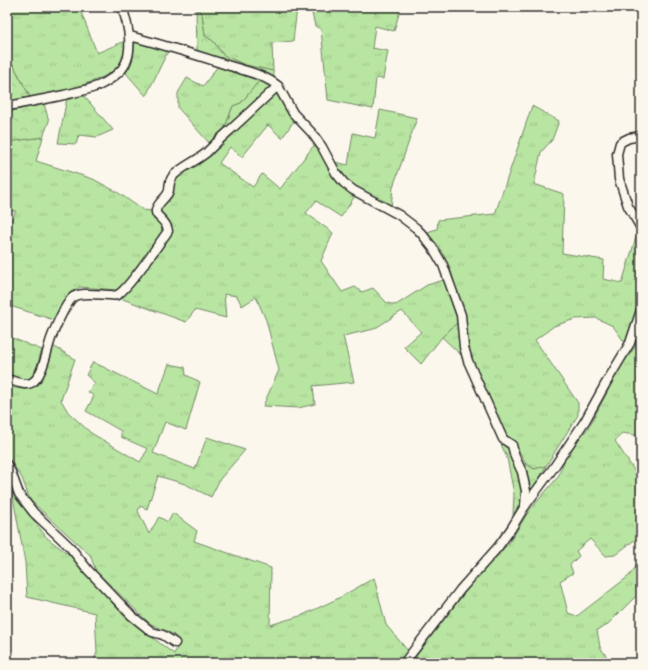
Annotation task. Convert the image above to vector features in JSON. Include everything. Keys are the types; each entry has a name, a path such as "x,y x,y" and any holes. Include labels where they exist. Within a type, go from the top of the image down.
{"street":[{"path":"7,106 78,92 100,85 114,76 123,68 129,51 130,36 122,7"},
{"path":"130,36 192,53 263,77 275,83 293,113 312,133 322,147 344,183 353,190 399,215 422,234 443,265 461,315 464,347 468,361 503,440 512,445 522,472 526,491 524,506"},
{"path":"7,379 25,384 31,383 39,375 51,337 65,309 75,295 117,295 124,290 142,268 168,230 165,222 156,215 155,212 157,206 168,194 169,184 173,177 189,163 206,153 278,86"},
{"path":"641,136 629,138 620,143 617,154 619,179 628,206 641,228"},
{"path":"404,663 460,590 498,547 511,529 524,506 554,467 585,421 630,343 641,310"},
{"path":"7,465 19,494 34,513 70,547 92,575 132,616 152,632 163,635 175,643"}],"green space":[{"path":"7,7 79,7 97,53 125,41 125,48 120,65 115,70 91,82 30,97 7,53"},
{"path":"196,7 401,7 394,31 375,26 372,48 388,51 383,79 376,78 373,109 328,100 321,29 315,26 311,9 297,8 293,41 272,43 273,71 245,65 223,55 213,41 205,36 202,14"},
{"path":"196,8 202,14 205,36 213,41 223,55 245,65 273,71 274,77 197,51"},
{"path":"135,41 168,51 146,96 126,73 133,58"},
{"path":"7,53 30,97 7,103"},
{"path":"218,66 259,81 241,103 233,106 224,130 210,144 178,108 178,93 187,78 203,86"},
{"path":"259,81 270,87 224,130 233,106 241,103"},
{"path":"276,93 294,121 282,138 268,125 242,157 230,147 219,163 253,187 262,174 280,189 315,144 341,185 355,196 341,217 316,201 306,213 333,233 321,261 342,292 355,287 362,292 373,288 387,303 396,305 427,285 444,280 458,322 442,337 421,364 404,347 421,332 402,311 374,329 343,336 354,382 313,386 315,404 298,408 263,406 279,370 266,320 256,297 242,306 237,296 224,294 226,318 195,310 186,322 120,298 171,231 170,223 158,211 174,180 186,170 200,163"},
{"path":"84,96 113,130 97,137 79,135 76,144 58,143 67,98"},
{"path":"44,104 49,121 43,137 7,142 7,112"},
{"path":"532,106 559,121 552,140 541,152 534,184 564,194 562,253 604,260 603,279 622,283 637,234 641,238 641,297 625,343 613,326 596,318 575,319 554,326 535,340 578,403 578,415 546,466 534,469 525,463 515,443 506,437 470,363 465,346 464,315 450,268 427,232 437,229 438,220 495,214"},
{"path":"380,110 417,118 393,187 391,207 355,188 343,175 335,162 348,165 353,133 375,138"},
{"path":"43,137 36,161 93,179 117,192 143,210 151,211 153,217 161,224 162,232 127,281 116,290 80,287 71,292 54,320 7,305 7,227 16,211 7,211 7,142"},
{"path":"458,322 461,355 442,337"},
{"path":"641,327 641,436 622,433 615,441 641,481 641,535 615,555 606,556 590,539 576,551 579,556 570,565 573,573 560,581 568,613 577,616 629,576 641,560 641,591 606,626 597,630 600,647 611,663 411,663 479,574 509,543 529,511 558,477 567,454 589,427 620,367 635,347"},
{"path":"7,336 42,350 34,376 25,380 7,376"},
{"path":"53,346 75,359 61,400 68,412 91,433 140,462 148,449 121,437 121,431 86,411 94,396 88,392 95,383 86,375 93,362 158,394 169,364 185,367 186,375 200,382 186,430 165,422 153,453 195,469 207,437 245,450 220,479 211,497 185,484 158,476 147,509 140,506 138,511 149,534 159,517 168,522 173,513 197,531 194,541 271,568 270,625 303,615 337,599 374,578 386,625 408,651 399,663 92,663 97,653 95,613 27,597 25,562 12,492 47,538 71,556 124,616 174,654 180,642 174,635 149,623 96,571 90,555 30,500 22,478 7,455 7,386 19,389 36,386 44,374"},
{"path":"500,442 509,450 519,470 522,490 520,503 513,515 514,494 507,458"},
{"path":"525,463 534,469 546,466 530,492"}]}
